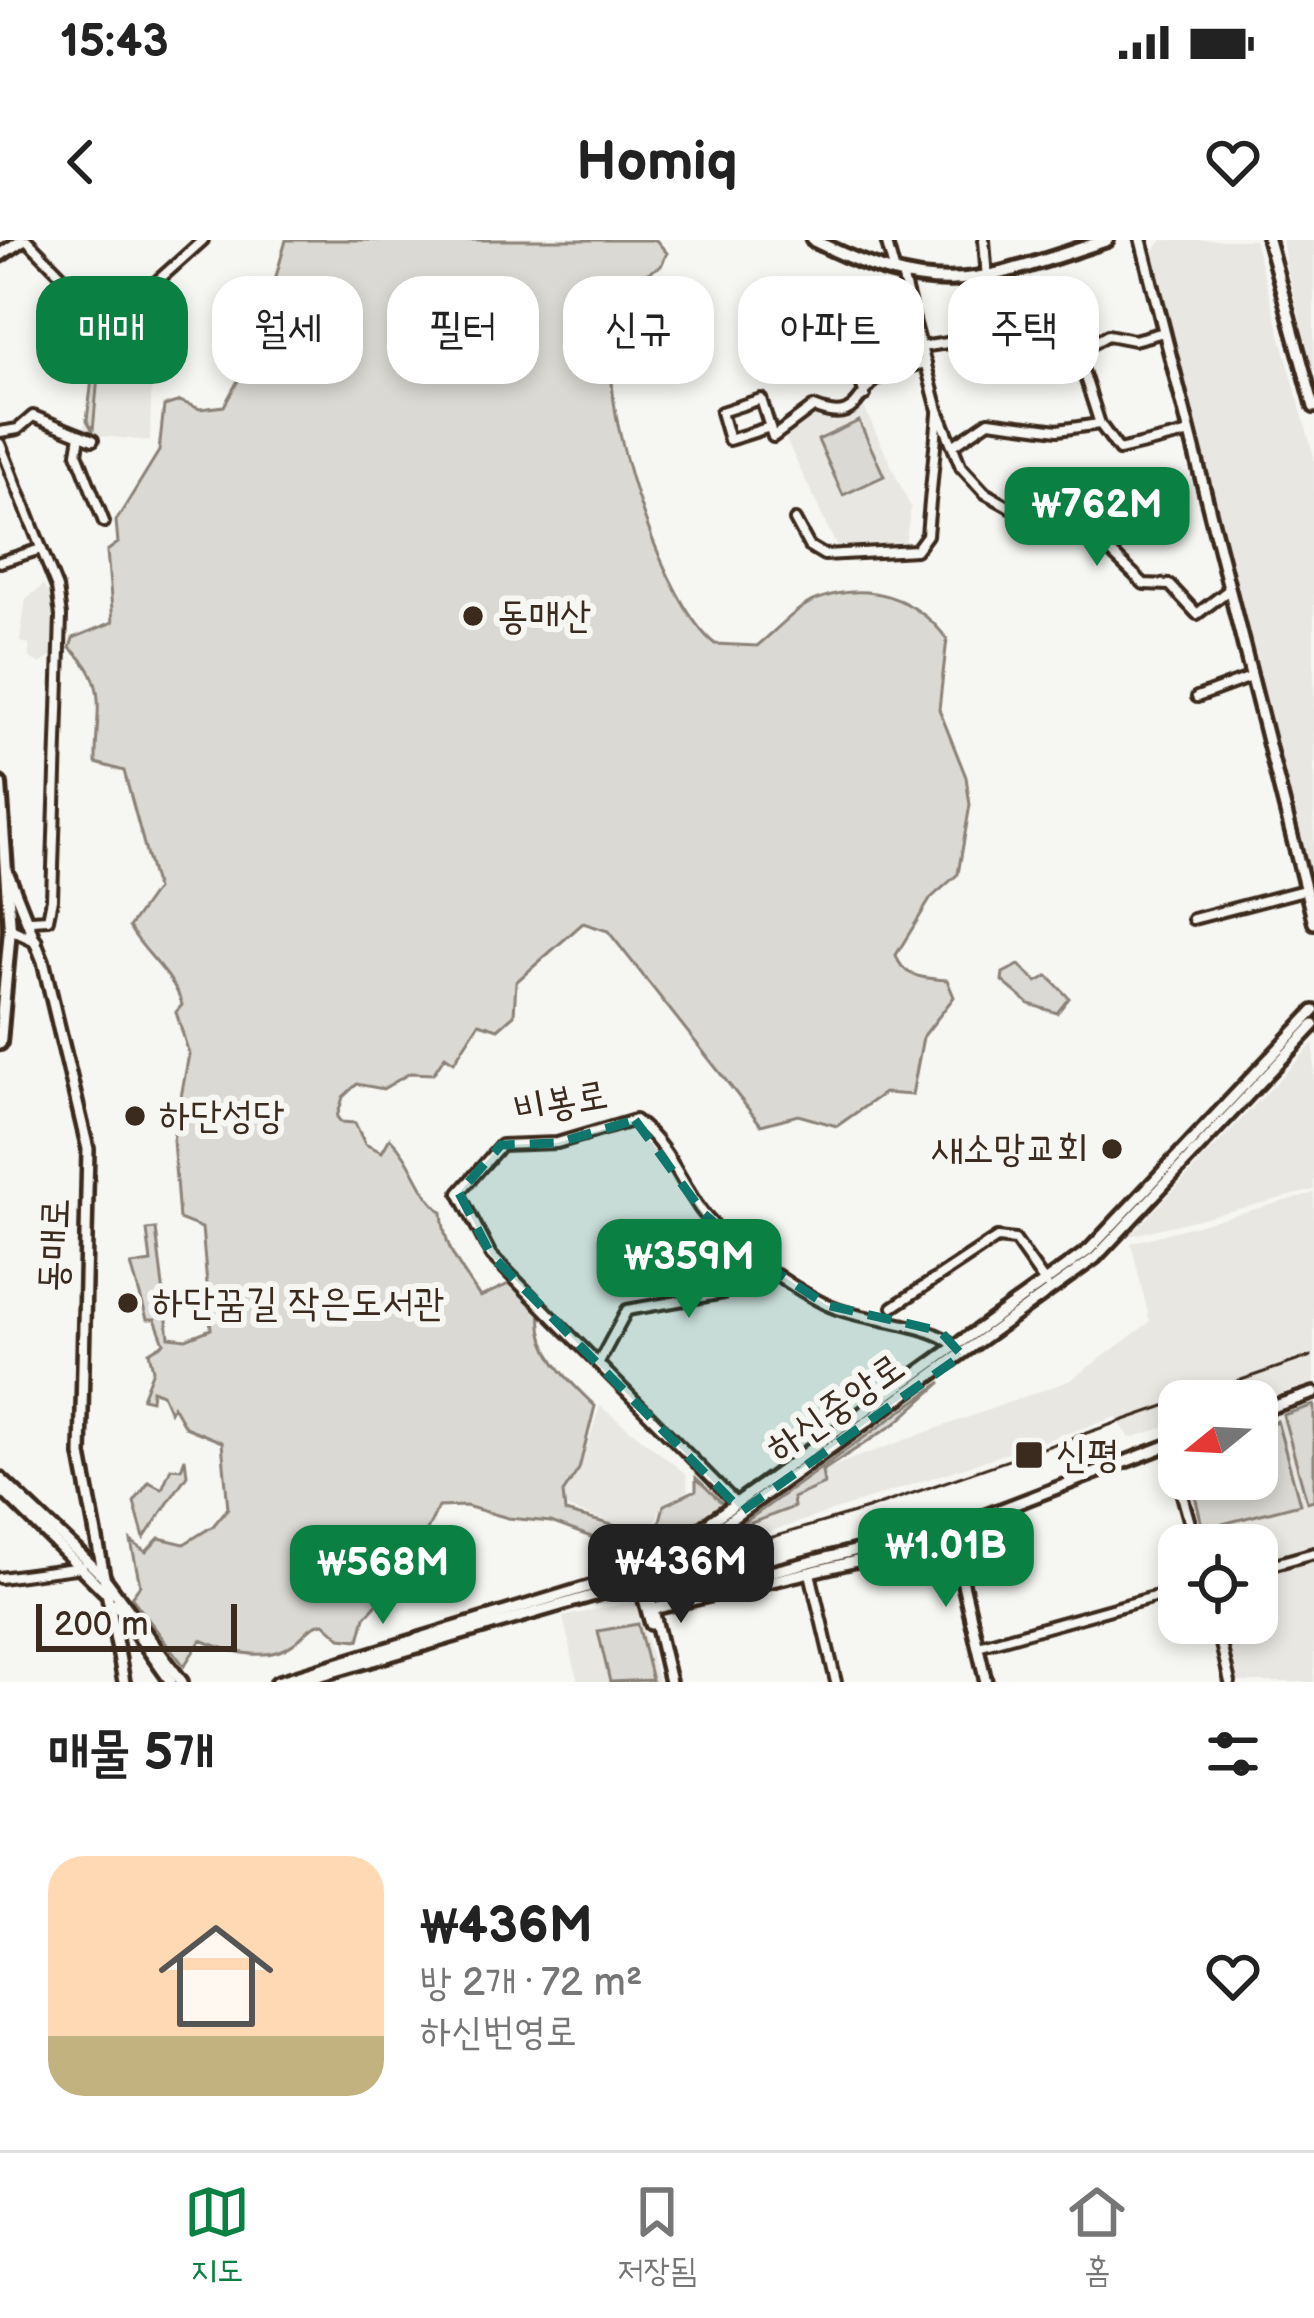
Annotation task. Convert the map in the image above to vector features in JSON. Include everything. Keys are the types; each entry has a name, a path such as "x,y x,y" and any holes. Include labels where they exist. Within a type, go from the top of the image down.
{"main road":[{"path":"0,255 25,240"},
{"path":"813,240 899,274 948,284"},
{"path":"996,276 1107,240"},
{"path":"0,784 5,924 0,1043"}],"street":[{"path":"25,240 62,276"},
{"path":"163,276 203,240"},
{"path":"886,240 899,274"},
{"path":"984,240 987,276"},
{"path":"1141,240 1314,923"},
{"path":"1268,240 1314,407"},
{"path":"1099,340 1108,335 1134,340 1164,332"},
{"path":"924,356 938,410 962,467 985,493 1033,520 1093,536 1144,584 1170,585 1197,614 1230,590"},
{"path":"770,427 729,440 721,412 761,399 770,427 773,437 784,434 814,407 833,415 848,412 884,373 926,363"},
{"path":"862,384 865,394"},
{"path":"1087,384 1100,424 1119,450 1190,434"},
{"path":"795,520 808,546 824,556 916,550 927,535 938,410"},
{"path":"0,432 17,429 33,416 93,440"},
{"path":"954,445 989,421 1058,430 1100,424"},
{"path":"80,435 77,453 104,522"},
{"path":"0,444 62,616 52,899 48,919 31,920"},
{"path":"0,562 41,549"},
{"path":"1197,697 1251,677"},
{"name":"동매로","path":"3,876 31,920 88,1149 81,1456 106,1593"},
{"path":"1193,920 1304,890"},
{"path":"5,924 36,941"},
{"path":"1092,1254 1314,1011"},
{"path":"277,1682 301,1679 644,1575 1092,1254 1314,1025"},
{"name":"비봉로","path":"739,1508 491,1255 459,1193 501,1145 556,1143 635,1120 655,1135 704,1214 759,1260 826,1305 887,1325 940,1331 958,1351"},
{"path":"893,1307 998,1238 1016,1240 1047,1286"},
{"path":"599,1362 627,1310 724,1293 759,1260"},
{"path":"1278,1405 1314,1393"},
{"path":"644,1575 703,1589 882,1556 1158,1449"},
{"path":"0,1478 103,1576 182,1682"},
{"path":"0,1488 106,1593 171,1682"},
{"path":"950,1528 986,1682"},
{"path":"1278,1563 1314,1553"},
{"path":"0,1578 82,1568"},
{"path":"653,1609 809,1569"},
{"path":"809,1569 836,1682"},
{"path":"644,1575 700,1598"},
{"path":"644,1575 668,1682"},
{"path":"644,1575 668,1682"},
{"path":"106,1593 124,1682"},
{"path":"978,1646 1158,1596"},
{"path":"116,1639 128,1633 138,1637"},
{"path":"1221,1644 1230,1682"}],"highlighted area":[{"path":"635,1120 704,1214 759,1260 826,1305 940,1331 962,1355 742,1511 491,1255 459,1193 501,1145 557,1143"}],"shaded area":[{"path":"286,240 656,240 667,253 661,266 642,276 563,276 563,384 613,384 631,475 678,594 715,644 757,646 802,607 837,594 873,593 921,613 947,639 939,709 966,777 970,805 958,874 931,898 896,955 910,973 947,980 954,997 923,1037 912,1095 884,1093 837,1126 798,1115 761,1125 608,931 583,923 516,982 514,1015 498,1029 479,1023 454,1062 445,1056 433,1074 410,1073 383,1089 357,1084 343,1097 337,1117 341,1122 355,1123 365,1144 382,1152 390,1138 405,1157 442,1212 450,1247 480,1297 511,1283 541,1313 544,1341 557,1365 595,1406 579,1469 563,1493 565,1512 649,1535 659,1525 664,1505 696,1490 696,1478 723,1504 681,1537 642,1556 551,1522 508,1518 466,1506 438,1507 410,1567 365,1617 359,1640 341,1638 324,1623 271,1653 235,1651 201,1640 184,1666 131,1597 140,1585 131,1541 146,1552 159,1538 184,1544 213,1526 228,1508 222,1442 185,1427 173,1406 170,1412 162,1394 152,1390 151,1400 142,1398 153,1370 149,1352 164,1343 155,1319 147,1319 131,1265 151,1262 147,1230 156,1229 169,1337 186,1339 211,1329 202,1228 179,1219 173,1140 189,1054 176,1012 182,1005 178,994 129,927 156,889 124,771 96,763 96,686 70,648 73,638 113,622 107,551 118,543 116,521 159,451 164,406 180,401 200,409 224,406 236,384 363,384 363,276 276,276"},
{"path":"1162,240 1254,240 1314,457 1314,889 1149,256"},
{"path":"1282,240 1314,240 1314,372 1287,269"},
{"path":"91,384 151,384 150,441 83,434"},
{"path":"91,384 97,384 93,431 87,420"},
{"path":"863,405 911,508 905,543 837,547 786,439 814,412 833,422 850,418"},
{"path":"859,421 884,476 843,495 818,440"},
{"path":"44,585 55,605 55,654 40,664 29,657 29,644 20,642 26,599"},
{"path":"1019,965 1037,982 1048,976 1069,998 1057,1013 1029,1004 1002,981 1003,973"},
{"path":"1314,1043 1314,1190 1130,1236"},
{"path":"1314,1193 1314,1384 1278,1394 1278,1380 1158,1380 1158,1429 1130,1438 1116,1417 714,1550 735,1527 825,1469 1071,1380 1150,1322 1131,1243"},
{"path":"942,1382 896,1423 822,1471 824,1484 793,1498 794,1507 735,1529"},
{"path":"1314,1405 1314,1500 1307,1502 1283,1415"},
{"path":"600,1406 686,1474 688,1491 663,1504 649,1535 564,1507 565,1487 580,1469"},
{"path":"1314,1410 1314,1682 1235,1682 1226,1644 1278,1644 1278,1524 1197,1524 1191,1500 1278,1500 1278,1421"},
{"path":"1278,1425 1300,1504 1222,1524 1202,1524 1196,1500 1278,1500"},
{"path":"185,1458 187,1475 144,1538 134,1502 149,1482 162,1489 171,1468 181,1469"},
{"path":"635,1601 659,1682 578,1682 563,1617"},
{"path":"638,1624 652,1680 610,1682 598,1631"}],"railway":[{"path":"1241,1380 1311,1356"},
{"path":"702,1558 867,1509 1158,1408"}],"place":[{"name":"동매산","path":"473,616"},
{"name":"하단성당","path":"135,1116"},
{"name":"새소망교회","path":"1112,1149"},
{"name":"하단꿈길 작은도서관","path":"128,1303"},
{"name":"신평","path":"1029,1455"}]}
